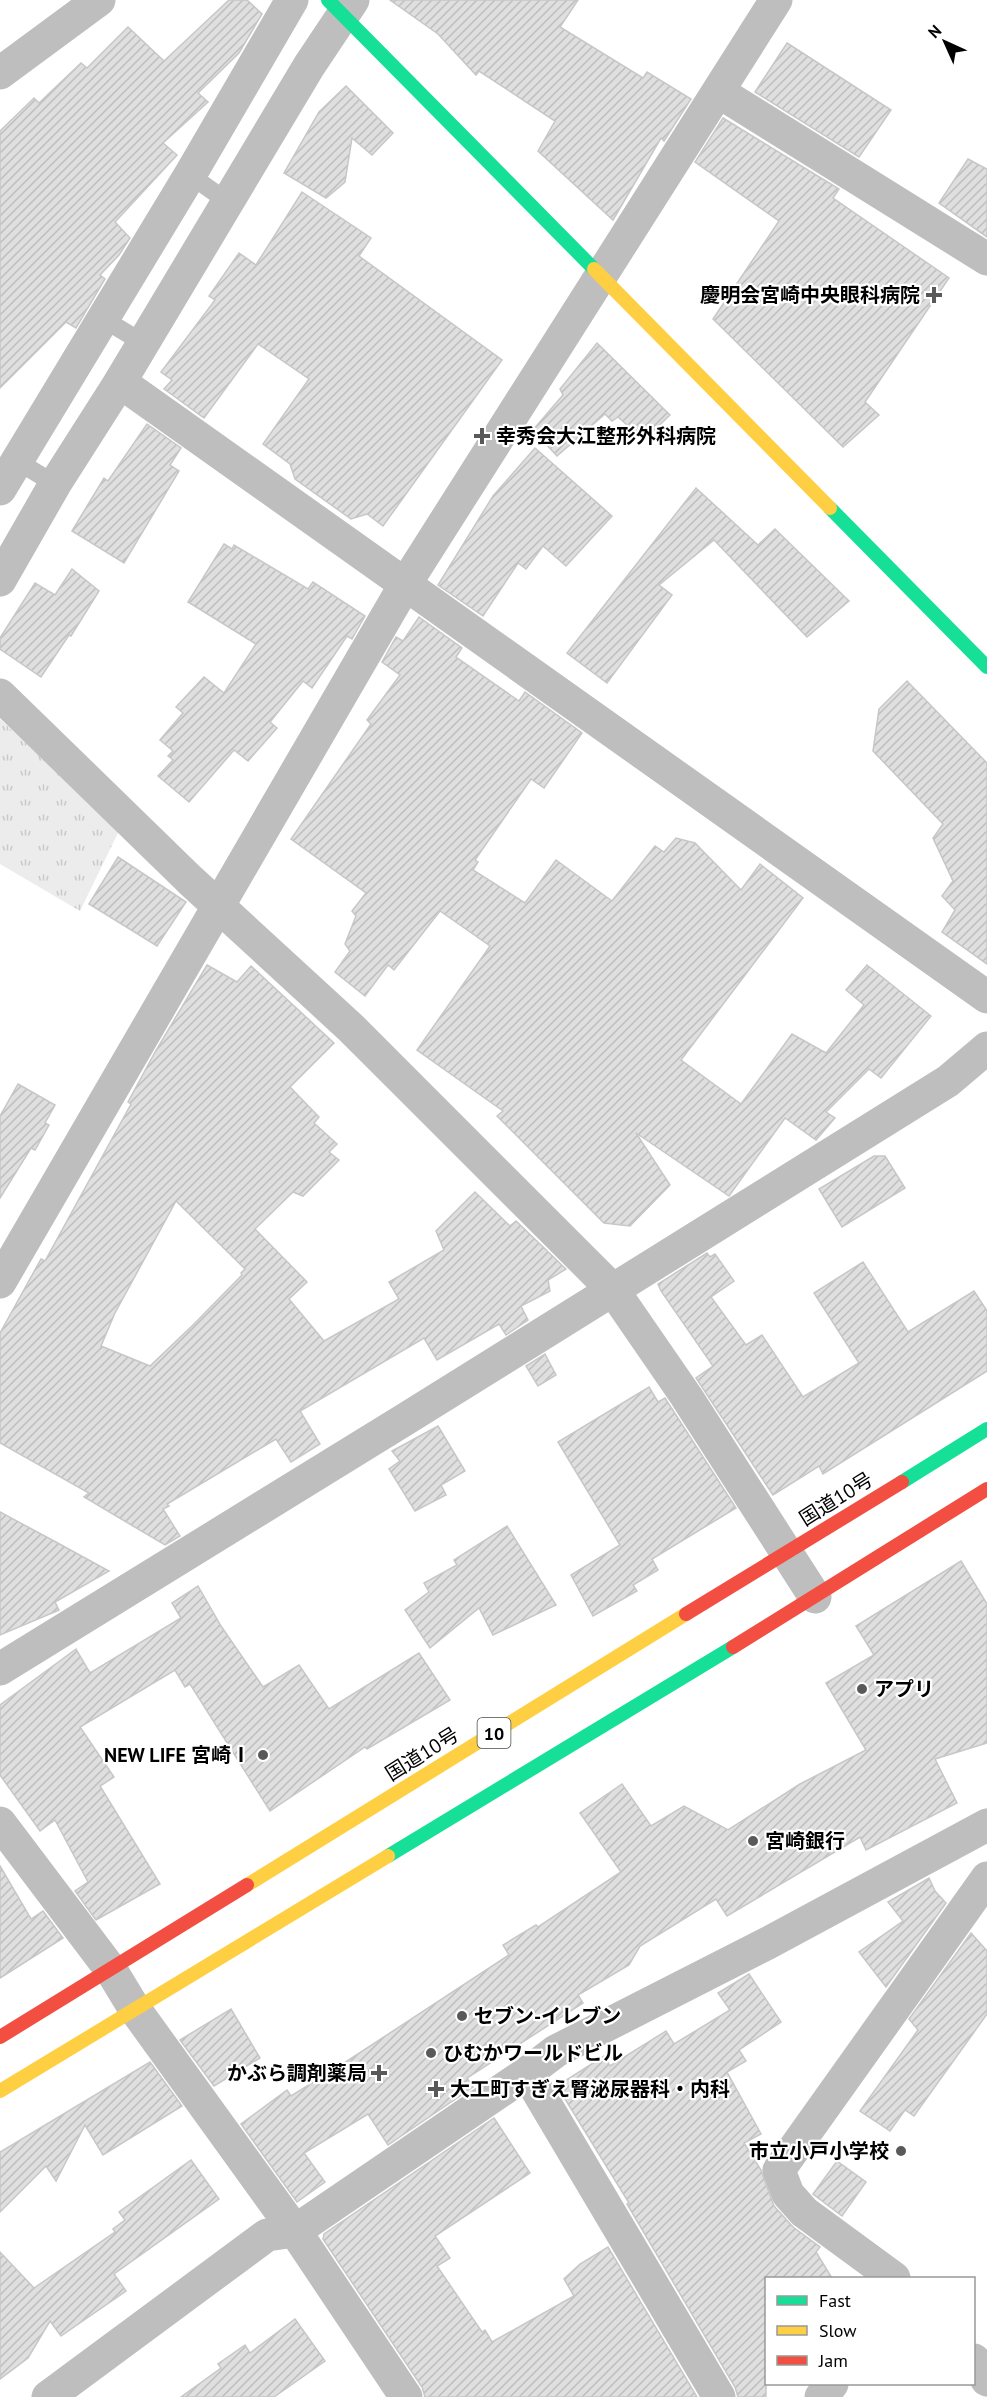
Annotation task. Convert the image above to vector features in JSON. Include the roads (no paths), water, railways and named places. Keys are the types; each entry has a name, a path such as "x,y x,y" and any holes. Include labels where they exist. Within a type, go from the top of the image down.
{"main road":[{"path":"342,5 601,276 987,668"},
{"name":"国道10号","path":"0,2037 987,1429"},
{"name":"10","path":"0,2091 815,1597 987,1489"}],"street":[{"path":"0,73 99,0"},
{"path":"0,489 190,175 292,0"},
{"path":"0,1282 12,1235 218,904 406,583 776,0"},
{"path":"0,580 55,484 120,382 309,66 342,5"},
{"path":"719,92 987,259"},
{"path":"120,382 987,997"},
{"path":"0,695 190,880 351,1028 613,1290 686,1396 815,1597"},
{"path":"0,1669 948,1081 987,1048"},
{"path":"0,1823 111,1970 134,2008 295,2231 406,2397"},
{"path":"48,2397 267,2235 295,2231 527,2073 556,2050 768,1943 987,1825"},
{"path":"893,2277 804,2212 788,2194 779,2169 987,1878"},
{"path":"527,2073 719,2397"},
{"path":"975,2362 987,2380"},
{"path":"821,2397 831,2385"}],"lane":[{"path":"190,175 228,202"},
{"path":"102,318 143,343"},
{"path":"17,460 55,484"}],"place":[{"name":"慶明会宮崎中央眼科病院","path":"934,295"},
{"name":"幸秀会大江整形外科病院","path":"482,436"},
{"name":"アプリ","path":"862,1689"},
{"name":"NEW LIFE 宮崎Ⅰ","path":"263,1755"},
{"name":"宮崎銀行","path":"753,1841"},
{"name":"セブン-イレブン","path":"462,2016"},
{"name":"ひむかワールドビル","path":"431,2053"},
{"name":"かぶら調剤薬局","path":"379,2073"},
{"name":"大工町すぎえ腎泌尿器科・内科","path":"436,2089"},
{"name":"市立小戸小学校","path":"901,2151"}]}
